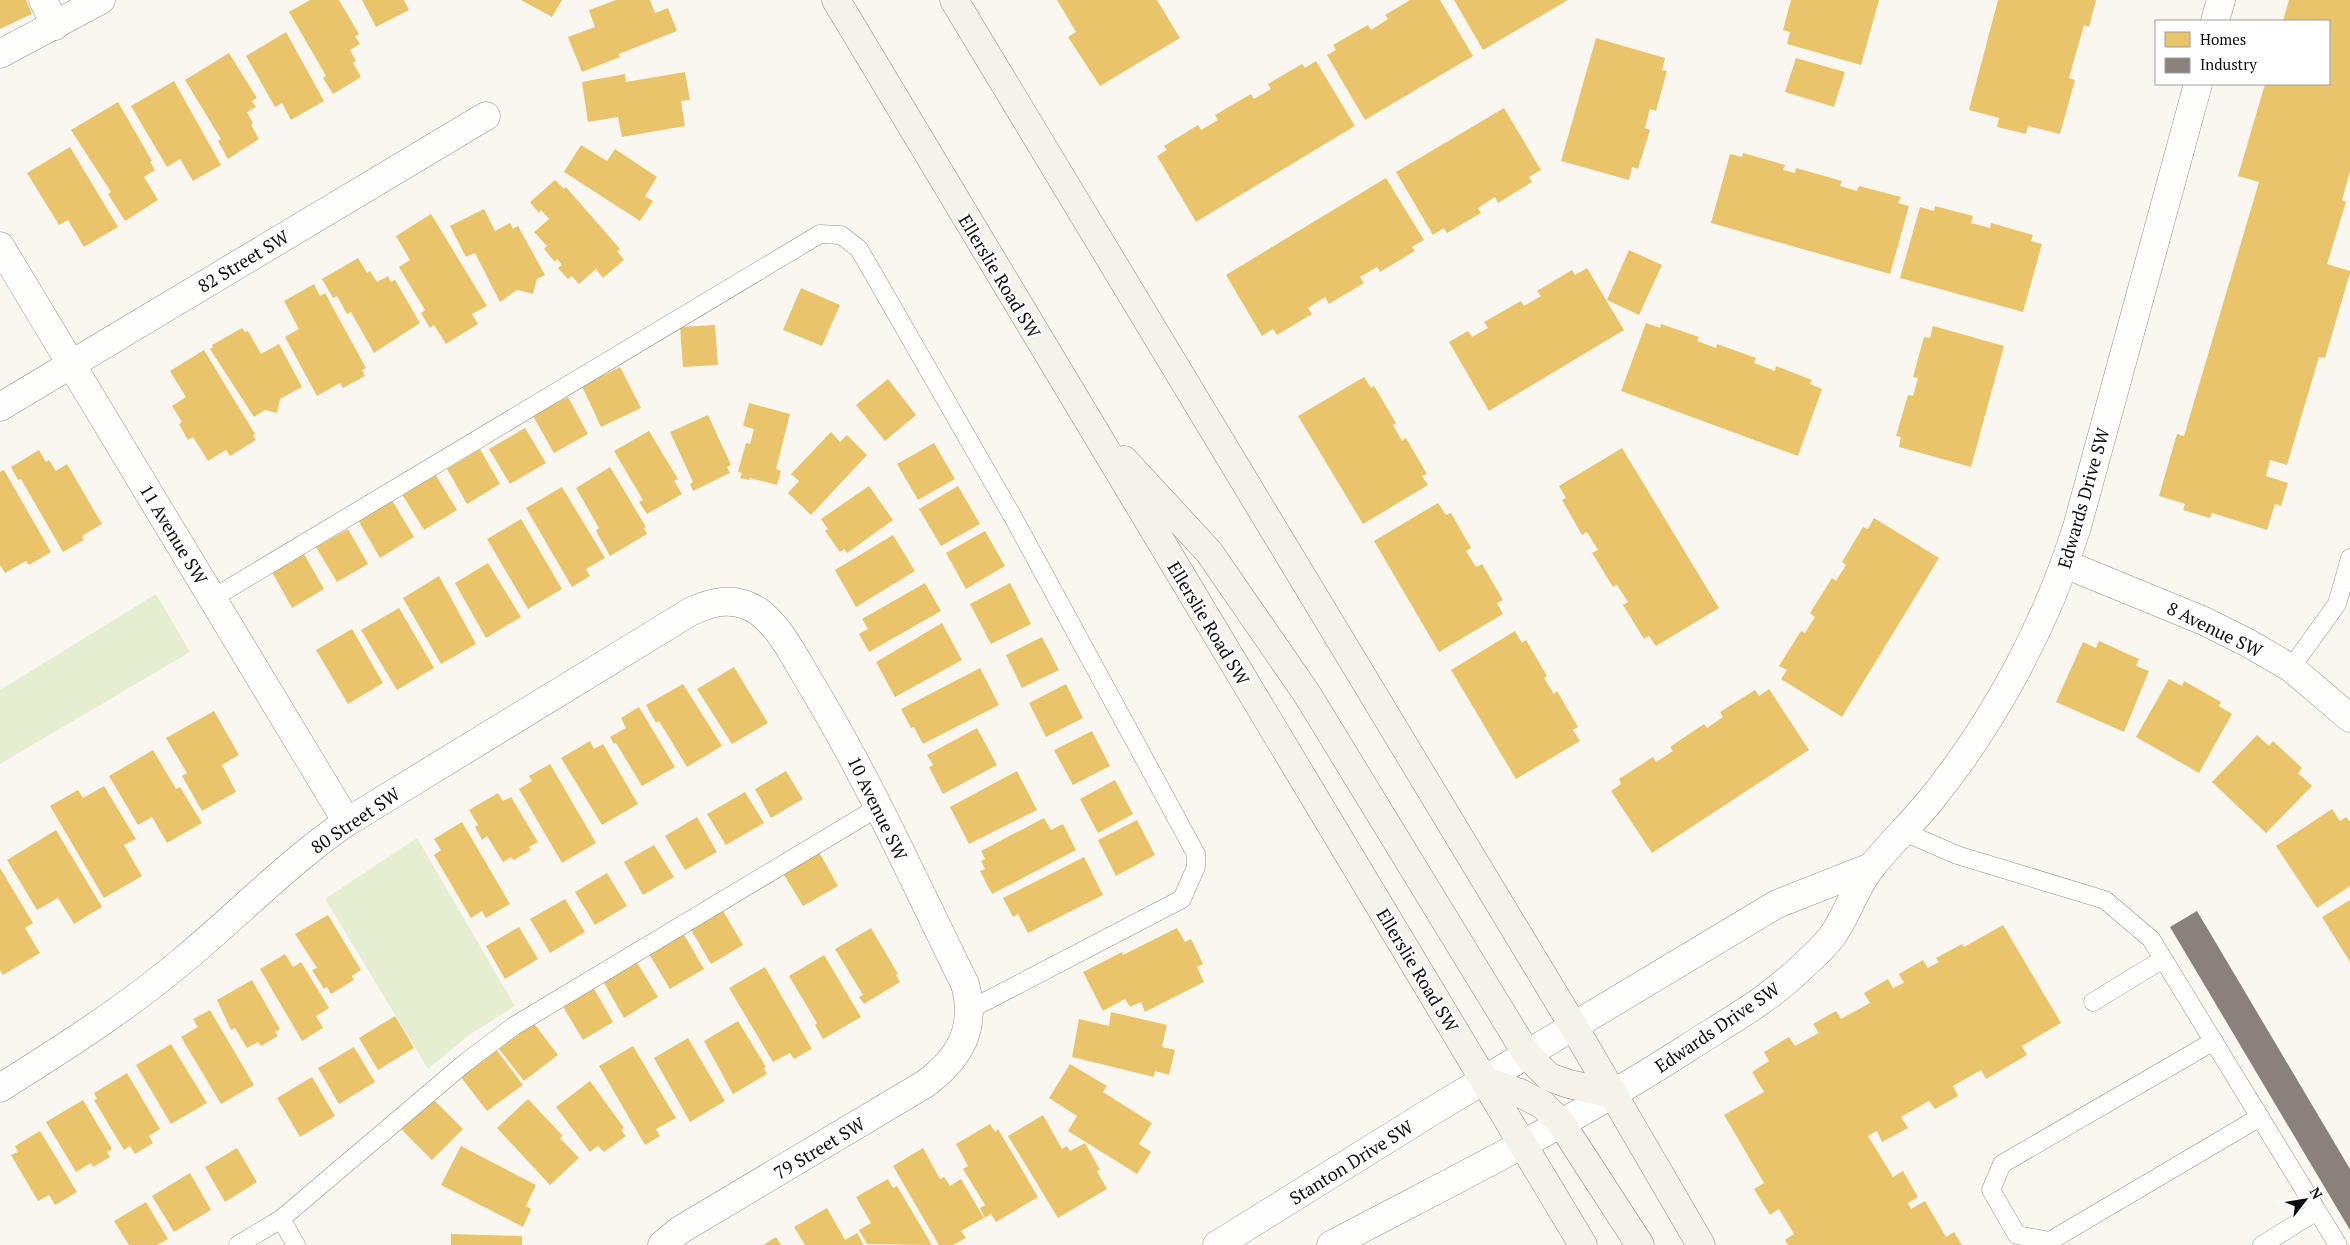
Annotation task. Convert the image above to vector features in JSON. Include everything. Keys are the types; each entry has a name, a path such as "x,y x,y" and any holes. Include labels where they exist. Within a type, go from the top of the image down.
{"main road":[{"name":"Ellerslie Road SW","path":"836,0 1085,418 1583,1245"},
{"path":"954,0 1574,1027 1702,1245"},
{"path":"1085,418 1214,560 1307,694 1528,1056 1548,1077 1568,1084 1614,1094"},
{"path":"1485,1081 1520,1093 1543,1105 1561,1123 1640,1245"}],"street":[{"path":"43,0 55,26"},
{"path":"0,54 101,0"},
{"path":"2215,20 2221,0"},
{"name":"Edwards Drive SW","path":"1523,1144 1614,1094 1768,996 1801,969 1832,937 1871,867 1904,832 1956,767 1993,711 2026,652 2065,564 2198,85"},
{"name":"82 Street SW","path":"0,407 486,116"},
{"name":"11 Avenue SW","path":"0,246 347,822"},
{"name":"8 Avenue SW","path":"2065,564 2204,621 2291,668 2350,718"},
{"name":"80 Street SW","path":"0,1088 139,995 181,962 307,852 347,822 690,612 710,603 724,601 740,603"},
{"name":"10 Avenue SW","path":"740,603 757,611 771,624 786,644 843,736 965,984 969,1010 965,1039"},
{"name":"Edwards Drive SW","path":"1485,1081 1777,904 1871,867"},
{"name":"79 Street SW","path":"662,1245 680,1230 925,1084 945,1070 965,1039"},
{"name":"Stanton Drive SW","path":"1217,1245 1429,1113 1485,1081"},
{"path":"1331,1245 1523,1144"}],"lane":[{"path":"213,598 820,234 841,235 859,249 864,257 1013,517 1196,854 1196,866 1182,900 969,1010"},
{"path":"2291,668 2337,604 2350,558"},
{"path":"238,1245 281,1219 466,1062 514,1026 878,808"},
{"path":"1904,832 1957,854 2105,900 2151,939 2338,1245"},
{"path":"2093,1002 2164,959"},
{"path":"2214,1041 2002,1164 1991,1190 2017,1235 2050,1241 2260,1117"},
{"path":"2262,1245 2317,1211"},
{"path":"281,1219 296,1245"}],"green space":[{"path":"156,594 190,652 0,764 0,690"},
{"path":"417,838 515,1006 469,1035 428,1069 325,899"}],"building: Homes":[{"path":"0,0 26,0 32,14 0,29"},
{"path":"310,0 339,0 359,34 355,36 360,44 350,50 356,61 353,63 361,77 333,94 323,78 326,76 289,12"},
{"path":"362,0 404,0 409,10 376,27"},
{"path":"521,0 562,0 552,17"},
{"path":"616,0 650,0 655,13 668,8 677,31 619,54 620,57 582,72 568,37 595,27 589,10"},
{"path":"1057,0 1157,0 1180,38 1100,86 1068,37 1076,32"},
{"path":"1410,0 1440,0 1473,56 1365,120 1327,55 1336,50 1333,45 1368,25 1371,30 1388,19 1385,15"},
{"path":"1454,0 1568,0 1483,50"},
{"path":"1791,0 1879,0 1861,65 1787,44 1790,32 1783,30"},
{"path":"1998,0 2096,0 2089,27 2084,25 2069,78 2075,80 2060,134 2028,126 2026,134 1997,127 1999,118 1969,110"},
{"path":"2289,0 2350,0 2350,172 2342,200 2346,202 2327,264 2350,271 2350,273 2325,358 2319,357 2287,465 2270,460 2266,476 2288,483 2281,506 2275,504 2267,530 2212,513 2210,518 2183,510 2185,504 2159,496 2177,434 2184,436 2259,182 2238,176 2265,85 2330,85 2330,20 2283,20"},
{"path":"286,32 324,101 291,120 282,103 275,107 246,56"},
{"path":"1596,38 1665,58 1662,70 1667,71 1656,111 1650,109 1645,128 1650,130 1638,169 1632,167 1629,180 1561,161"},
{"path":"229,53 257,98 252,101 256,107 247,112 253,123 251,125 259,139 228,159 218,141 221,139 185,80"},
{"path":"1796,58 1845,72 1834,107 1785,92"},
{"path":"1316,61 1355,126 1196,222 1157,156 1167,150 1164,146 1198,125 1201,130 1218,120 1215,115 1251,94 1254,99 1271,89 1268,84 1302,64 1305,68"},
{"path":"685,72 690,100 681,101 685,126 622,137 618,117 588,122 582,82 625,74 626,82"},
{"path":"174,81 221,165 193,181 180,159 167,167 131,106"},
{"path":"118,102 152,161 150,162 155,170 144,177 158,200 125,221 108,194 111,192 71,130"},
{"path":"1504,108 1541,170 1529,177 1532,182 1498,203 1495,197 1478,208 1481,213 1447,233 1444,228 1433,235 1396,172"},
{"path":"581,145 607,161 615,149 657,177 645,196 653,201 640,221 564,172"},
{"path":"70,147 118,227 84,247 68,220 59,225 27,173"},
{"path":"1743,153 1785,165 1783,170 1795,173 1796,168 1842,181 1840,186 1857,191 1859,186 1901,197 1898,203 1909,206 1890,274 1711,223 1730,154 1742,157"},
{"path":"1386,178 1424,240 1412,247 1415,251 1380,272 1377,267 1360,277 1364,283 1329,304 1325,297 1308,308 1312,314 1277,335 1273,329 1262,336 1226,275"},
{"path":"555,180 564,189 566,187 620,249 617,251 624,260 603,278 596,269 579,284 572,276 568,279 558,268 562,265 557,259 555,262 544,249 547,246 534,232 549,219 541,210 539,213 530,202"},
{"path":"1935,206 1973,216 1971,223 1990,228 1991,223 2033,235 2031,241 2042,244 2023,312 1900,278 1920,207 1934,211"},
{"path":"484,209 495,231 510,223 513,229 518,226 545,275 537,279 533,294 517,290 500,302 475,253 466,257 450,226"},
{"path":"431,214 487,306 472,314 478,324 446,344 434,325 430,328 421,313 425,310 399,267 410,260 396,236"},
{"path":"1629,250 1662,265 1639,315 1607,300"},
{"path":"358,258 367,273 370,271 377,282 388,276 391,282 395,280 420,323 374,353 351,312 347,314 337,296 333,298 322,279"},
{"path":"1587,268 1624,330 1489,411 1449,342 1468,331 1472,337 1488,328 1484,322 1521,301 1524,306 1541,296 1537,291 1572,270 1575,275"},
{"path":"314,284 320,296 325,293 366,368 362,370 365,376 343,388 340,383 317,396 285,337 299,329 284,301"},
{"path":"801,288 840,305 822,346 783,330"},
{"path":"1646,323 1660,328 1661,324 1699,337 1697,341 1716,348 1717,344 1756,358 1754,363 1775,371 1776,366 1812,380 1810,384 1822,389 1798,456 1621,391"},
{"path":"715,325 718,365 683,367 680,327"},
{"path":"1933,326 2004,346 1971,467 1899,447 1901,437 1896,436 1908,395 1913,396 1918,378 1913,377 1924,337 1930,338"},
{"path":"242,328 245,332 248,331 261,354 279,344 302,387 280,399 277,413 265,410 254,417 210,349 213,347 212,345"},
{"path":"204,350 255,434 253,435 256,440 230,456 226,450 208,461 193,437 188,440 179,424 182,422 172,406 186,397 170,371"},
{"path":"620,367 641,408 601,427 582,386"},
{"path":"1364,377 1371,388 1374,386 1396,423 1393,425 1402,441 1406,438 1427,474 1422,476 1428,485 1363,524 1298,416"},
{"path":"888,379 916,415 885,441 856,405"},
{"path":"568,397 588,434 554,453 533,416"},
{"path":"749,403 790,414 776,469 781,471 777,485 750,478 749,480 740,478 742,473 738,472 746,443 750,444 754,429 743,426"},
{"path":"708,415 731,465 727,467 730,473 693,491 690,484 693,482 670,432"},
{"path":"525,428 546,463 510,484 489,449"},
{"path":"649,431 678,479 674,481 682,494 647,514 639,502 643,500 614,451"},
{"path":"831,432 840,442 847,435 867,455 811,515 788,493 799,481 791,474"},
{"path":"934,443 955,479 918,500 897,464"},
{"path":"1622,448 1719,608 1656,646 1649,636 1644,639 1623,605 1628,602 1617,585 1613,587 1592,553 1598,550 1587,532 1582,535 1562,500 1566,498 1559,486"},
{"path":"480,449 500,484 467,504 447,469"},
{"path":"39,450 46,462 49,460 56,471 67,464 102,524 82,536 84,540 63,552 21,479 18,480 11,467"},
{"path":"610,467 646,527 644,528 647,534 610,556 596,531 599,528 576,488"},
{"path":"4,470 51,552 29,565 26,561 5,573 0,565 0,472"},
{"path":"435,474 457,510 424,530 402,494"},
{"path":"869,486 893,520 847,553 844,549 840,552 825,531 828,529 821,519"},
{"path":"958,486 980,524 941,546 919,509"},
{"path":"562,487 605,558 586,569 590,576 572,587 526,508"},
{"path":"392,500 414,537 380,558 358,520"},
{"path":"1438,503 1446,515 1451,513 1471,548 1466,551 1476,567 1482,564 1503,600 1497,603 1503,614 1439,652 1374,541"},
{"path":"1874,518 1939,558 1842,717 1781,679 1787,670 1779,666 1801,631 1805,633 1815,617 1810,613 1832,578 1836,581 1846,565 1842,562 1863,527 1868,529"},
{"path":"521,519 562,589 528,609 487,539"},
{"path":"348,529 368,564 337,582 316,547"},
{"path":"985,531 1005,566 966,589 946,553"},
{"path":"893,535 915,571 856,607 835,570"},
{"path":"304,554 324,589 292,608 272,572"},
{"path":"488,563 521,617 486,638 455,583"},
{"path":"439,576 476,644 441,664 403,598"},
{"path":"925,583 941,611 869,652 859,634 868,629 862,619"},
{"path":"1010,583 1031,624 991,644 970,604"},
{"path":"399,608 434,668 397,690 361,630"},
{"path":"942,623 962,660 895,697 876,662"},
{"path":"352,629 383,683 348,704 316,650"},
{"path":"1515,631 1522,643 1526,640 1547,676 1544,678 1554,694 1557,691 1578,727 1573,730 1580,741 1516,779 1451,670"},
{"path":"1042,637 1059,670 1022,688 1006,655"},
{"path":"2099,641 2139,659 2136,666 2149,671 2124,732 2056,702 2083,642 2096,648"},
{"path":"734,667 768,723 732,744 697,689"},
{"path":"980,668 999,705 923,744 914,727 911,728 901,709"},
{"path":"2169,679 2182,686 2184,681 2221,702 2219,706 2232,714 2199,773 2136,737"},
{"path":"683,684 722,746 687,767 659,721 656,723 646,705"},
{"path":"1066,684 1083,718 1046,737 1029,703"},
{"path":"1769,689 1809,750 1652,853 1611,791 1621,784 1619,779 1653,757 1656,762 1673,751 1670,747 1704,724 1707,728 1723,717 1720,712 1755,690 1759,696"},
{"path":"639,707 675,767 642,786 616,743 614,744 610,737 626,728 621,718"},
{"path":"214,711 239,755 222,765 236,792 202,811 182,776 187,773 166,738"},
{"path":"977,728 997,765 943,794 929,767 933,765 927,755"},
{"path":"1092,731 1110,766 1073,785 1054,750"},
{"path":"2257,735 2269,746 2273,741 2302,768 2298,773 2312,786 2266,833 2212,782"},
{"path":"590,741 594,749 603,744 638,804 602,825 561,758"},
{"path":"153,750 176,789 180,787 202,823 167,843 152,817 138,825 109,776"},
{"path":"550,764 596,843 562,863 519,789 532,781 529,776"},
{"path":"786,771 803,799 771,818 755,789"},
{"path":"1017,771 1037,810 969,844 950,807"},
{"path":"1115,780 1133,814 1098,833 1080,799"},
{"path":"104,786 136,839 124,845 142,876 104,898 50,806 78,790 83,798"},
{"path":"745,792 764,823 726,845 707,814"},
{"path":"498,793 503,801 511,797 538,842 529,847 531,850 514,860 511,857 503,862 487,836 482,840 475,827 478,825 469,810"},
{"path":"2332,809 2340,821 2346,817 2350,822 2350,886 2317,908 2276,846"},
{"path":"697,817 717,852 685,870 665,836"},
{"path":"1044,818 1051,830 1063,824 1076,850 992,894 980,871 985,869 981,861 985,859 981,851"},
{"path":"1137,820 1155,855 1116,876 1098,840"},
{"path":"462,822 510,904 486,918 482,911 471,918 434,855 441,850 434,839"},
{"path":"56,830 102,907 74,924 58,898 37,910 7,860"},
{"path":"654,845 674,877 643,895 624,862"},
{"path":"819,852 838,886 803,906 783,873"},
{"path":"1084,857 1103,895 1028,933 1018,914 1013,917 1003,898"},
{"path":"0,868 33,923 25,928 40,953 3,975 0,970"},
{"path":"607,873 627,906 595,925 575,892"},
{"path":"565,899 585,932 550,953 530,919"},
{"path":"2350,900 2350,962 2322,917"},
{"path":"722,909 743,945 711,964 690,928"},
{"path":"328,915 361,970 352,976 354,980 331,994 327,987 324,989 312,970 317,968 295,934"},
{"path":"2003,925 2061,1023 2022,1046 2027,1055 1986,1079 1981,1070 1953,1086 1958,1096 1935,1109 1929,1101 1901,1117 1908,1128 1882,1142 1877,1131 1868,1136 1893,1177 1903,1171 1918,1197 1908,1203 1911,1209 1925,1201 1946,1237 1954,1232 1962,1245 1788,1245 1785,1240 1794,1234 1779,1209 1770,1215 1754,1189 1764,1183 1724,1115 1764,1092 1752,1072 1769,1061 1764,1052 1789,1037 1795,1046 1819,1033 1813,1024 1836,1011 1841,1019 1870,1003 1864,993 1888,979 1893,988 1904,983 1899,974 1923,960 1928,968 1939,962 1936,958 1962,944 1964,947"},
{"path":"519,927 538,959 505,979 486,946"},
{"path":"871,928 898,974 896,975 900,982 864,1004 859,997 863,995 835,949"},
{"path":"1177,928 1185,942 1191,939 1203,964 1197,967 1204,982 1145,1012 1141,1002 1130,1007 1125,999 1103,1011 1083,972 1122,952 1123,955"},
{"path":"683,933 704,969 670,989 649,954"},
{"path":"285,954 293,967 301,962 329,1008 316,1016 323,1028 302,1041 260,969"},
{"path":"824,955 861,1017 823,1039 815,1025 817,1023 789,976"},
{"path":"636,961 658,997 624,1018 603,981"},
{"path":"765,967 812,1049 794,1059 790,1053 773,1062 729,988"},
{"path":"252,980 280,1029 275,1032 278,1036 261,1046 258,1042 247,1048 235,1028 231,1030 217,1000"},
{"path":"593,987 613,1022 583,1040 562,1005"},
{"path":"210,1010 254,1085 221,1104 181,1037 198,1027 193,1019"},
{"path":"1111,1012 1167,1025 1162,1047 1175,1050 1169,1075 1155,1071 1154,1077 1072,1057 1079,1019 1109,1026"},
{"path":"395,1016 414,1048 378,1070 359,1038"},
{"path":"738,1021 766,1067 764,1068 767,1074 733,1094 704,1041"},
{"path":"533,1022 558,1055 524,1081 499,1049"},
{"path":"688,1038 725,1101 690,1122 654,1058"},
{"path":"171,1044 207,1103 171,1124 136,1065"},
{"path":"633,1046 676,1118 656,1129 660,1136 645,1145 599,1066"},
{"path":"354,1047 375,1082 339,1104 318,1068"},
{"path":"496,1049 523,1085 487,1111 460,1076"},
{"path":"1070,1064 1107,1086 1103,1092 1152,1123 1139,1144 1151,1152 1137,1174 1068,1131 1077,1116 1049,1098"},
{"path":"127,1073 160,1129 149,1136 153,1143 135,1154 130,1146 124,1150 94,1100 97,1099 94,1093"},
{"path":"312,1077 335,1116 300,1137 277,1098"},
{"path":"590,1081 624,1128 621,1130 626,1136 604,1152 598,1146 590,1152 556,1107"},
{"path":"432,1098 463,1129 432,1160 401,1129"},
{"path":"528,1099 563,1136 560,1138 579,1158 550,1185 497,1128"},
{"path":"83,1100 112,1149 107,1152 110,1157 93,1167 91,1163 76,1172 46,1122"},
{"path":"1043,1115 1062,1149 1067,1146 1070,1151 1085,1143 1100,1170 1097,1171 1107,1189 1058,1218 1008,1136"},
{"path":"990,1124 995,1132 998,1129 1038,1197 996,1222 991,1214 985,1218 980,1208 985,1205 963,1169 968,1166 956,1144"},
{"path":"40,1131 77,1192 55,1205 49,1195 38,1201 11,1155 18,1152 15,1146"},
{"path":"461,1146 536,1185 526,1206 531,1209 523,1227 441,1185"},
{"path":"237,1148 257,1182 225,1202 205,1167"},
{"path":"923,1148 940,1179 944,1177 950,1186 961,1179 984,1218 961,1231 966,1238 953,1245 939,1245 893,1166"},
{"path":"190,1173 211,1210 174,1232 152,1196"},
{"path":"888,1179 893,1188 897,1186 932,1245 867,1244 859,1230 871,1223 856,1197"},
{"path":"146,1202 168,1239 157,1245 129,1245 114,1221"},
{"path":"827,1208 845,1240 857,1233 864,1245 805,1245 794,1227"},
{"path":"451,1234 522,1236 522,1245 451,1245"},
{"path":"776,1237 781,1245 763,1245"}],"building: Industry":[{"path":"2197,911 2350,1169 2350,1230 2170,927"}]}
